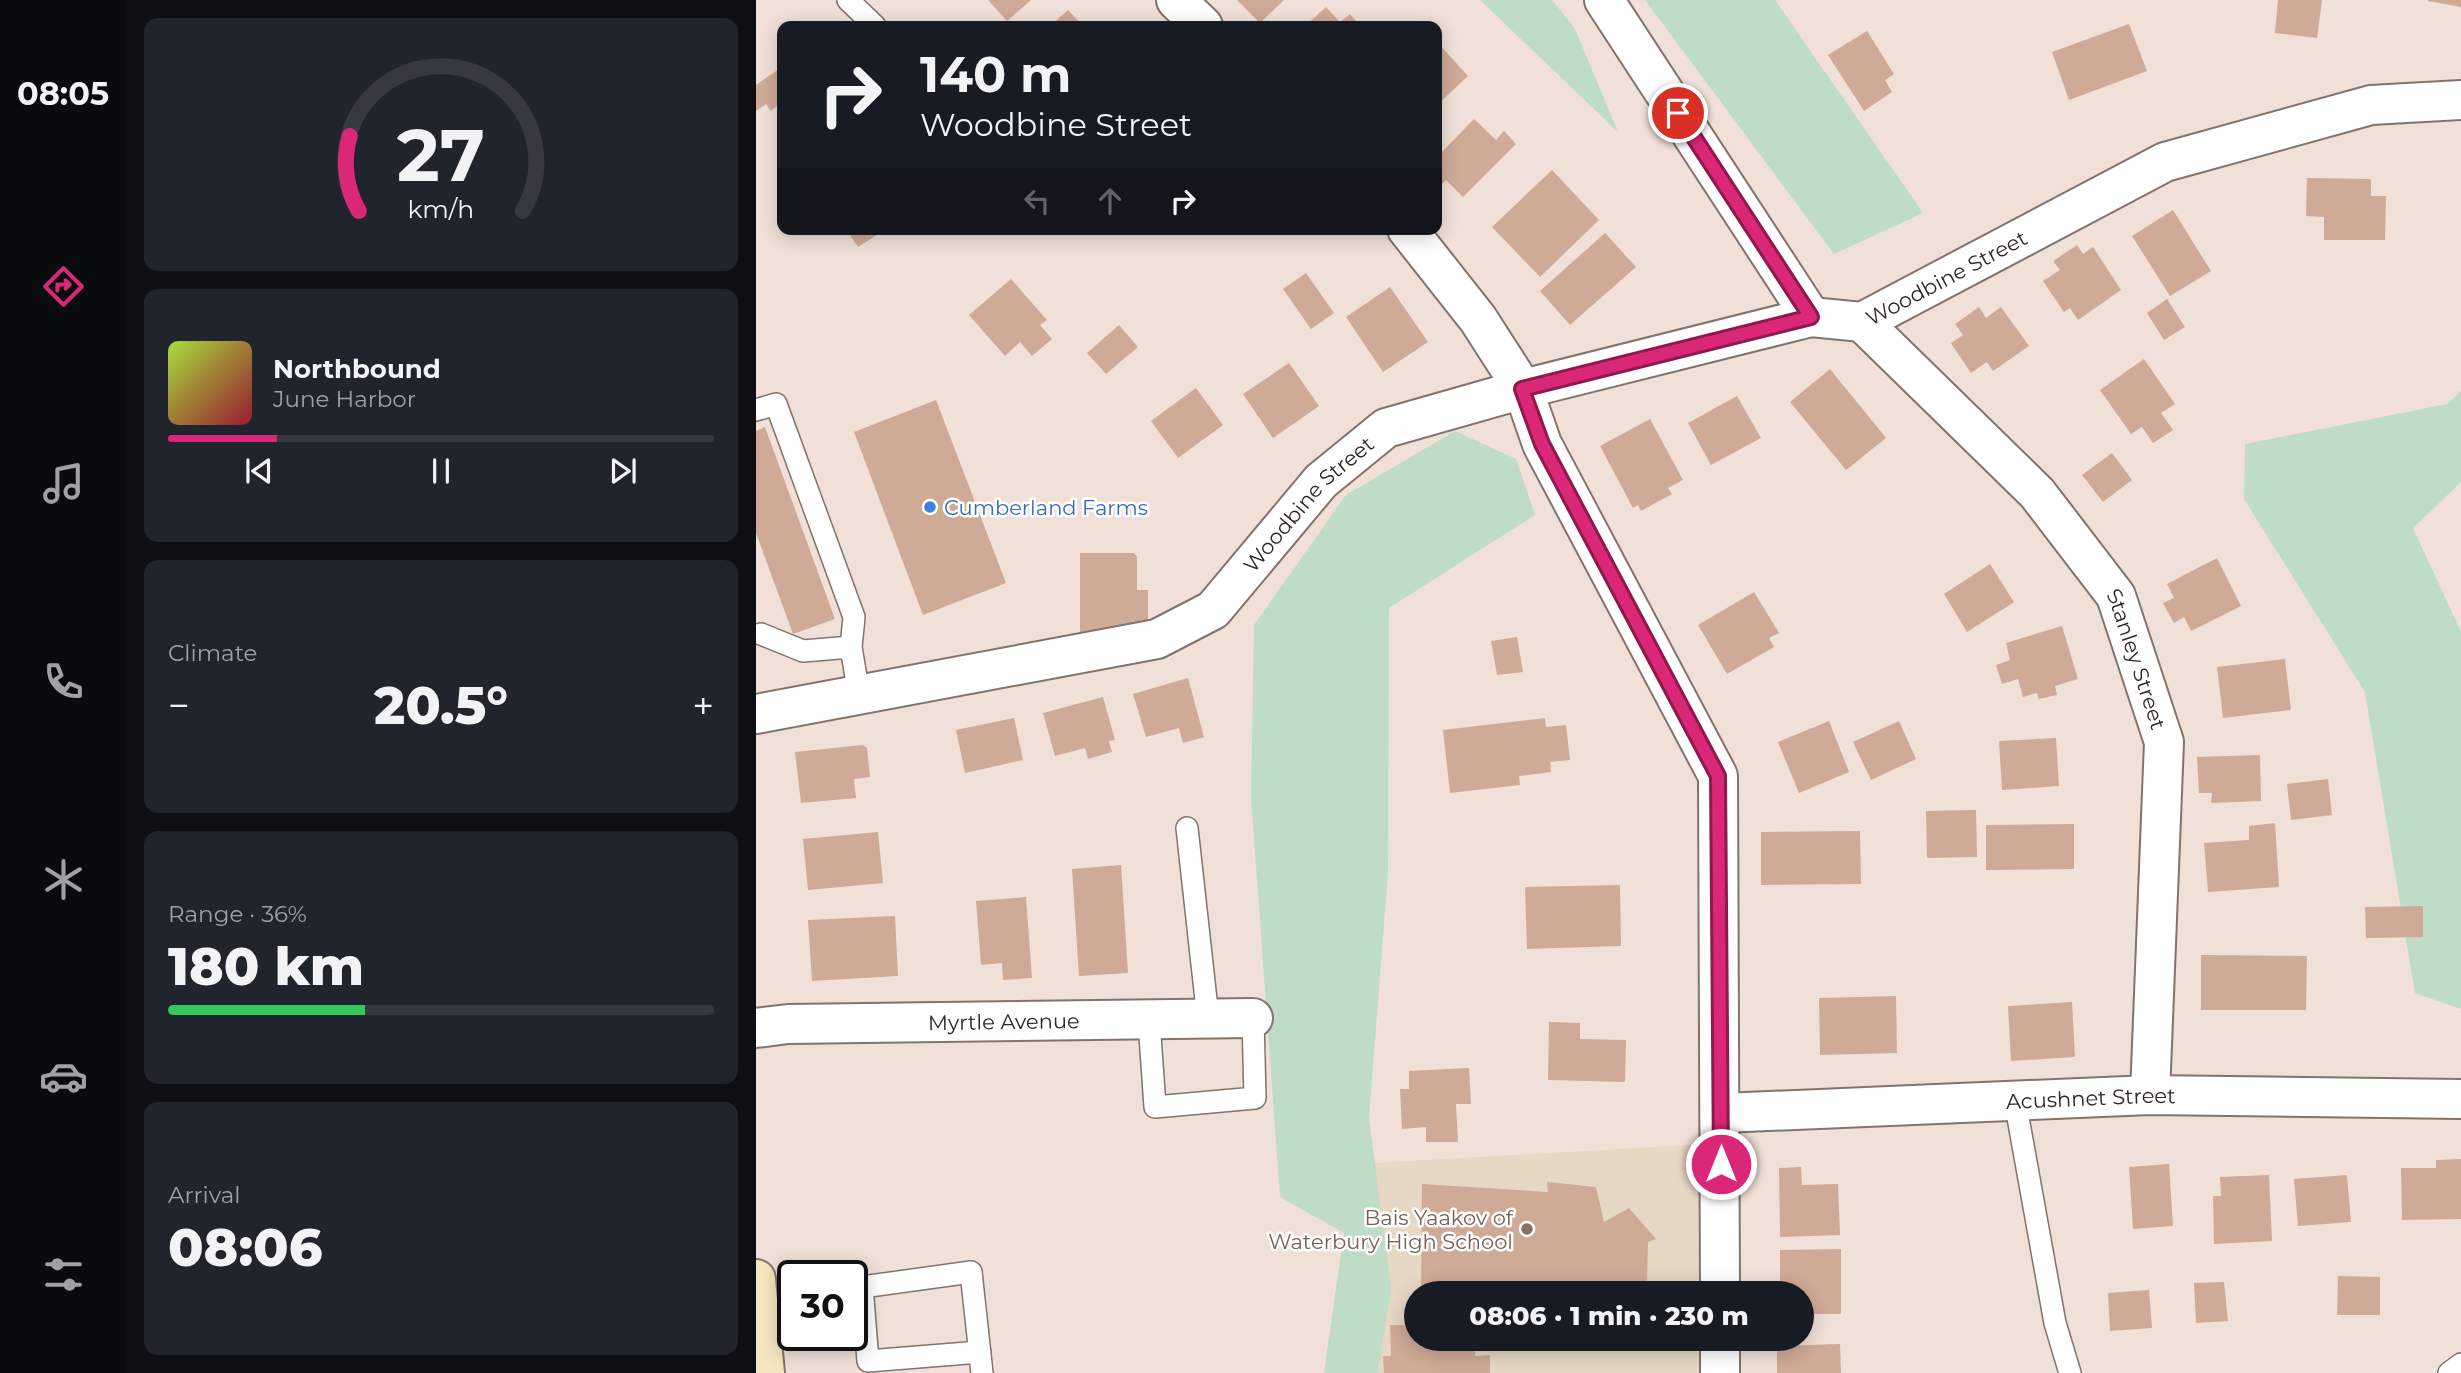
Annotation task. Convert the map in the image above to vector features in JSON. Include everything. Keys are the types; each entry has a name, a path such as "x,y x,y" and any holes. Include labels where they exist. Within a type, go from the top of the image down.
{"main road":[{"path":"756,1279 765,1373"}],"street":[{"path":"1176,0 1198,21"},
{"path":"1604,0 1811,317"},
{"name":"Woodbine Street","path":"756,714 1157,639 1213,610 1321,481 1386,429 1522,389 1811,317 1862,322 2165,162 2371,105 2461,100"},
{"path":"1412,235 1478,319 1522,389 1542,444 1718,776 1720,1281"},
{"name":"Stanley Street","path":"1862,322 2037,493 2116,596 2164,742 2150,1095"},
{"name":"Myrtle Avenue","path":"756,1028 788,1024 1253,1018"},
{"name":"Acushnet Street","path":"1721,1113 2150,1095 2461,1099"},
{"path":"1720,1351 1720,1373"}],"lane":[{"path":"848,0 870,21"},
{"path":"756,410 776,404 854,617 851,647 859,695"},
{"path":"758,631 803,651 851,647"},
{"path":"1187,828 1208,1018"},
{"path":"1149,1021 1155,1107 1255,1098 1253,1018"},
{"path":"2015,1101 2055,1323 2070,1373"},
{"path":"971,1272 981,1362 867,1361 862,1287 971,1272"},
{"path":"2449,1373 2461,1364"}],"shaded area":[{"name":"Bais Yaakov of Waterbury High School","path":"1706,1144 1702,1281 1404,1281 1404,1351 1701,1351 1700,1373 1335,1373 1357,1164"}],"green space":[{"path":"1480,0 1552,0 1574,27 1618,132"},
{"path":"1645,0 1775,0 1923,213 1834,254"},
{"path":"2461,391 2461,482 2413,528 2461,632 2461,1009 2415,993 2365,692 2244,499 2245,444 2447,404"},
{"path":"1455,431 1516,459 1535,515 1389,608 1388,873 1369,1118 1391,1288 1378,1373 1324,1373 1344,1233 1280,1197 1251,797 1254,625 1346,495"}],"building":[{"path":"988,0 1031,0 1007,21"},
{"path":"1237,0 1284,0 1262,21 1258,21"},
{"path":"2278,0 2322,0 2317,38 2275,33"},
{"path":"2461,0 2461,7 2428,1"},
{"path":"1326,7 1339,21 1311,21"},
{"path":"1068,10 1078,21 1056,21"},
{"path":"1350,14 1356,21 1341,21"},
{"path":"2129,24 2147,71 2069,100 2052,52"},
{"path":"1867,31 1894,74 1885,80 1892,92 1864,111 1828,55"},
{"path":"1442,47 1468,76 1442,100"},
{"path":"777,70 777,106 771,111 766,104 756,111 756,85"},
{"path":"1474,119 1496,140 1504,131 1516,144 1463,197 1446,180 1442,184 1442,152"},
{"path":"1552,170 1599,220 1540,277 1492,227"},
{"path":"2307,178 2371,179 2371,196 2386,196 2385,240 2324,240 2324,217 2306,216"},
{"path":"2173,210 2211,271 2170,296 2132,236"},
{"path":"1605,233 1636,267 1570,325 1540,291"},
{"path":"850,235 877,235 858,247"},
{"path":"2077,245 2083,254 2093,247 2121,290 2078,320 2070,308 2064,312 2043,281 2060,270 2053,261"},
{"path":"1306,273 1334,313 1311,329 1283,289"},
{"path":"1011,279 1047,320 1040,325 1052,339 1032,356 1020,342 1005,356 969,315"},
{"path":"1390,287 1428,342 1383,372 1346,317"},
{"path":"2167,299 2185,327 2164,340 2147,313"},
{"path":"1979,307 1986,318 2001,307 2029,346 1993,371 1987,362 1971,373 1951,343 1963,335 1955,324"},
{"path":"1119,325 1138,347 1106,374 1087,353"},
{"path":"2144,359 2175,404 2161,413 2173,430 2153,443 2142,427 2131,434 2100,390"},
{"path":"1289,363 1319,406 1273,438 1243,394"},
{"path":"1830,369 1886,438 1846,470 1790,402"},
{"path":"1196,388 1223,425 1178,458 1151,421"},
{"path":"1737,396 1761,438 1711,465 1688,423"},
{"name":"Cumberland Farms","path":"936,400 1006,583 923,615 854,432"},
{"path":"1650,419 1683,480 1668,488 1672,494 1641,511 1638,505 1633,508 1600,446"},
{"path":"765,427 835,619 793,634 756,533 756,431"},
{"path":"2112,453 2132,480 2103,502 2082,475"},
{"path":"1080,553 1134,553 1137,557 1137,590 1148,590 1148,633 1080,633"},
{"path":"2217,558 2241,606 2191,631 2184,617 2174,623 2163,603 2174,598 2167,584"},
{"path":"1990,564 2014,602 1967,632 1944,594"},
{"path":"1754,592 1779,633 1769,638 1774,647 1727,674 1698,625"},
{"path":"2062,626 2078,679 2055,686 2057,695 2039,699 2037,693 2023,697 2018,679 2002,684 1996,665 2010,660 2006,643"},
{"path":"1517,637 1523,672 1497,675 1491,641"},
{"path":"2285,659 2291,710 2223,718 2217,667"},
{"path":"1188,678 1204,737 1183,743 1179,728 1146,737 1133,694"},
{"path":"1103,697 1115,740 1109,741 1112,752 1088,759 1085,748 1055,756 1043,713"},
{"path":"1014,718 1023,760 965,773 956,730"},
{"path":"1545,718 1546,727 1566,725 1570,760 1550,762 1551,772 1519,776 1520,785 1450,793 1443,730"},
{"path":"1829,721 1849,772 1799,793 1778,742"},
{"path":"1899,721 1916,759 1871,780 1853,742"},
{"path":"2056,738 2059,786 2002,790 1999,741"},
{"path":"863,745 867,748 870,777 854,779 856,798 801,803 795,752"},
{"path":"2260,755 2261,801 2211,803 2212,793 2199,793 2197,757"},
{"path":"2328,779 2332,815 2291,820 2287,784"},
{"path":"1976,810 1977,857 1927,858 1926,811"},
{"path":"2275,823 2279,887 2208,892 2204,843 2249,840 2249,826"},
{"path":"2074,824 2074,869 1986,870 1986,825"},
{"path":"1860,831 1861,884 1761,885 1761,832"},
{"path":"878,832 883,883 808,890 803,839"},
{"path":"1121,865 1128,973 1079,976 1072,869"},
{"path":"1620,885 1621,946 1527,949 1525,887"},
{"path":"1026,897 1032,978 1003,980 1002,963 981,965 976,901"},
{"path":"2423,906 2423,937 2366,938 2365,907"},
{"path":"895,916 898,976 812,981 808,920"},
{"path":"2201,955 2307,956 2306,1010 2201,1010"},
{"path":"1896,996 1897,1053 1820,1055 1819,998"},
{"path":"2072,1002 2075,1057 2011,1061 2008,1006"},
{"path":"1549,1022 1580,1023 1580,1039 1626,1040 1625,1082 1548,1080"},
{"path":"1469,1068 1471,1104 1456,1104 1458,1142 1426,1142 1426,1127 1402,1129 1400,1089 1409,1089 1409,1071"},
{"path":"2461,1159 2461,1219 2402,1220 2401,1168 2436,1168 2436,1160"},
{"path":"2169,1164 2173,1226 2133,1229 2129,1167"},
{"path":"1801,1167 1802,1185 1838,1184 1840,1235 1780,1237 1779,1168"},
{"path":"2269,1175 2272,1241 2214,1244 2213,1196 2221,1196 2220,1177"},
{"path":"2347,1175 2351,1222 2298,1226 2294,1179"},
{"path":"1547,1182 1596,1187 1604,1222 1629,1208 1656,1239 1648,1242 1647,1281 1421,1281 1422,1184 1548,1192"},
{"path":"1841,1249 1841,1314 1814,1314 1814,1281 1780,1281 1780,1250"},
{"path":"2338,1276 2380,1277 2380,1315 2337,1315"},
{"path":"2224,1282 2228,1321 2196,1323 2194,1283"},
{"path":"2149,1290 2152,1328 2110,1331 2108,1293"},
{"path":"1390,1325 1404,1325 1404,1351 1475,1351 1475,1356 1490,1355 1490,1373 1384,1373 1383,1356 1391,1356"},
{"path":"1840,1344 1841,1373 1777,1373 1777,1351 1814,1351 1814,1345"}],"place":[{"name":"Cumberland Farms","path":"930,507"},
{"name":"Bais Yaakov of Waterbury High School","path":"1527,1229"}],"route":[{"path":"1678,113 1811,317 1522,389 1542,444 1718,776 1721,1164"}]}
